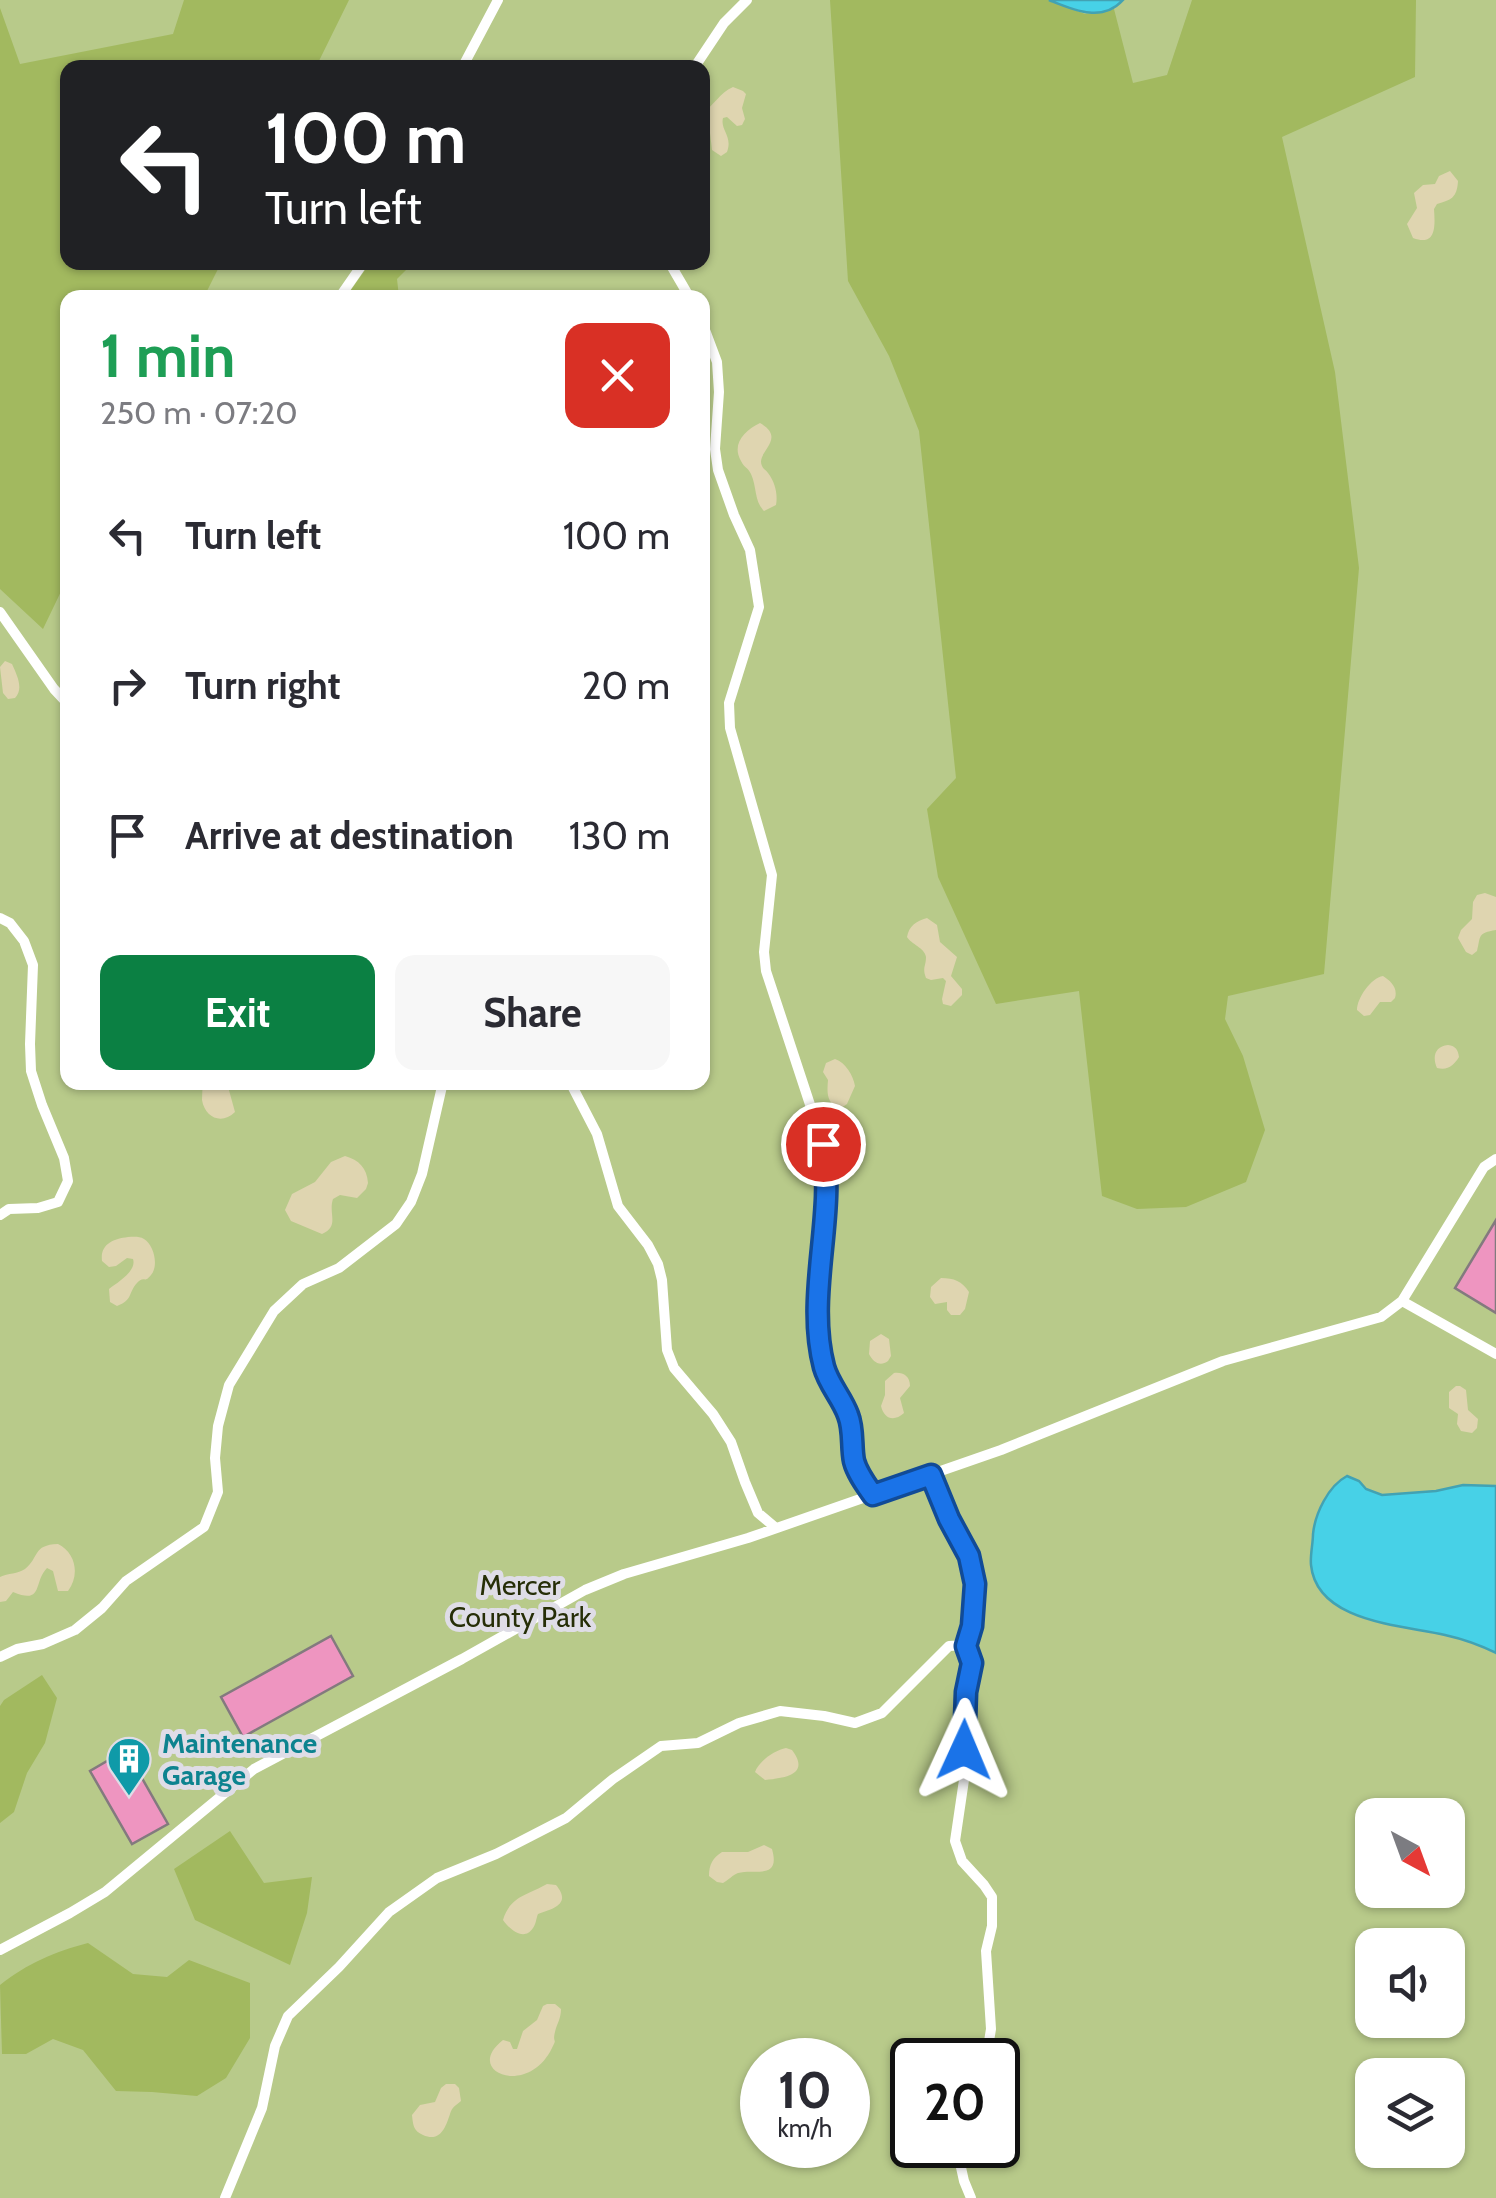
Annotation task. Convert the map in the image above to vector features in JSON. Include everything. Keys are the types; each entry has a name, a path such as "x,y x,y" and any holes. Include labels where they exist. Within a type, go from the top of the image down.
{"lane":[{"path":"466,60 498,0"},
{"path":"699,60 724,23 746,0"},
{"path":"710,342 718,362 718,470 750,550 759,607 729,703 730,728 772,875 764,952 766,972 823,1144 826,1166 818,1312 823,1364 849,1416 854,1464 873,1495"},
{"path":"0,612 60,696"},
{"path":"0,918 10,922 24,941 33,965 31,1071 64,1158 68,1181 58,1202 38,1208 9,1208 0,1215"},
{"path":"0,1657 75,1630 126,1581 204,1526 218,1492 218,1426 228,1385 274,1311 303,1284 339,1268 396,1224 412,1202 441,1090"},
{"path":"574,1090 597,1134 618,1206 658,1264 667,1350 674,1368 713,1414 730,1442 758,1512 776,1528"},
{"path":"0,1950 105,1892 254,1769 586,1590 624,1574 776,1528 1002,1450 1224,1361 1380,1317 1402,1301 1484,1168 1496,1159"},
{"path":"1402,1301 1496,1354"},
{"path":"931,1475 969,1556 975,1584 972,1626 966,1646 972,1663 966,1692 964,1780 955,1840 962,1861 992,1898 992,1926 986,1951 990,2038"},
{"path":"225,2198 262,2108 275,2046 288,2016 389,1912 437,1878 496,1854 566,1818 661,1746 698,1743 738,1723 780,1711 856,1723 882,1713 950,1646 966,1646"},
{"path":"961,2168 971,2198"}],"green space":[{"name":"Mercer County Park","path":"0,0 1496,0 1496,2198 0,2198"},
{"path":"184,0 349,0 319,60 60,60 60,270 218,270 208,290 60,290 60,594 43,629 0,589 0,8 20,64 173,34"},
{"path":"830,0 1049,0 1085,14 1114,9 1133,83 1167,75 1192,0 1416,0 1415,77 1282,137 1335,372 1359,568 1324,974 1228,996 1225,1019 1243,1056 1265,1130 1246,1182 1186,1207 1137,1209 1102,1196 1079,991 996,1004 938,877 927,809 956,778 919,431 889,356 848,281"},
{"path":"365,270 406,270 397,279 398,290 351,290"},
{"path":"42,1675 57,1698 45,1743 27,1773 14,1812 0,1823 0,1706"},
{"path":"230,1831 264,1883 312,1877 307,1913 290,1965 195,1920 174,1869"},
{"path":"88,1943 133,1974 167,1977 189,1960 250,1983 250,2038 226,2078 197,2096 116,2091 83,2050 53,2039 26,2054 2,2054 0,1985 42,1959"}],"sand":[{"path":"733,87 746,94 742,108 745,119 737,126 723,118 728,146 721,156 712,150 710,107"},
{"path":"1450,171 1458,181 1455,195 1434,209 1430,237 1413,238 1407,224 1417,208 1414,193 1423,185 1435,184 1439,176"},
{"path":"760,423 771,434 761,461 777,497 776,505 764,511 751,474 738,455 745,434"},
{"path":"5,661 12,664 19,682 15,698 8,699 3,693 0,667"},
{"path":"1477,895 1496,897 1496,930 1483,934 1472,955 1458,938 1472,919"},
{"path":"927,918 937,925 940,942 957,957 951,976 962,989 962,995 951,1006 943,1004 942,999 946,981 926,978 925,954 907,937 914,924"},
{"path":"1383,976 1393,985 1395,998 1380,1002 1370,1015 1364,1016 1357,1010 1359,1000 1370,984"},
{"path":"1448,1045 1456,1049 1459,1057 1450,1067 1437,1068 1436,1053"},
{"path":"835,1059 848,1070 855,1086 841,1108 830,1101 823,1072 826,1063"},
{"path":"202,1090 229,1090 235,1112 215,1118 202,1100"},
{"path":"345,1156 364,1169 366,1189 357,1198 340,1195 333,1199 331,1227 322,1234 291,1221 285,1210 292,1194 315,1182 331,1162"},
{"path":"128,1237 148,1242 155,1266 149,1278 137,1283 128,1299 117,1306 110,1302 109,1289 130,1272 133,1259 109,1267 102,1261 102,1255 109,1243"},
{"path":"941,1278 957,1281 969,1292 960,1315 951,1315 947,1302 935,1304 930,1297 931,1287"},
{"path":"881,1334 889,1339 891,1356 882,1364 869,1354 870,1341"},
{"path":"894,1373 905,1375 910,1386 900,1398 904,1413 893,1418 884,1414 881,1406 885,1381"},
{"path":"1456,1386 1466,1390 1468,1410 1478,1419 1472,1433 1461,1431 1458,1414 1449,1408 1449,1392"},
{"path":"58,1544 69,1553 74,1565 68,1591 58,1591 53,1571 47,1568 34,1594 13,1592 0,1602 0,1577 22,1571 40,1549"},
{"path":"786,1748 797,1758 793,1774 765,1780 755,1772 768,1757"},
{"path":"764,1845 772,1849 773,1866 769,1869 738,1873 723,1883 709,1876 712,1862 722,1852 748,1852"},
{"path":"547,1884 556,1885 561,1901 555,1908 538,1914 529,1932 513,1930 503,1920 510,1906"},
{"path":"547,2004 555,2004 561,2012 555,2043 541,2063 515,2076 494,2070 490,2062 492,2052 503,2040 517,2049 523,2031 537,2020"},
{"path":"446,2084 459,2088 461,2101 438,2135 423,2135 415,2129 412,2115 420,2105 435,2102"}],"water":[{"path":"1049,0 1123,0 1097,13"},
{"path":"1347,1476 1382,1495 1463,1485 1496,1486 1496,1653 1471,1642 1364,1618 1329,1599 1317,1584 1311,1565 1313,1534 1324,1501"}],"building":[{"path":"1496,1220 1496,1313 1455,1288"},
{"path":"331,1636 353,1676 243,1737 221,1697"},
{"name":"Maintenance Garage","path":"126,1750 168,1824 132,1844 90,1771"}],"place":[{"name":"Maintenance Garage","path":"129,1797"}],"route":[{"path":"823,1144 826,1190 818,1312 823,1364 849,1416 854,1464 873,1495 931,1475 969,1556 975,1584 972,1626 966,1646 972,1663 966,1692 964,1750"}]}
